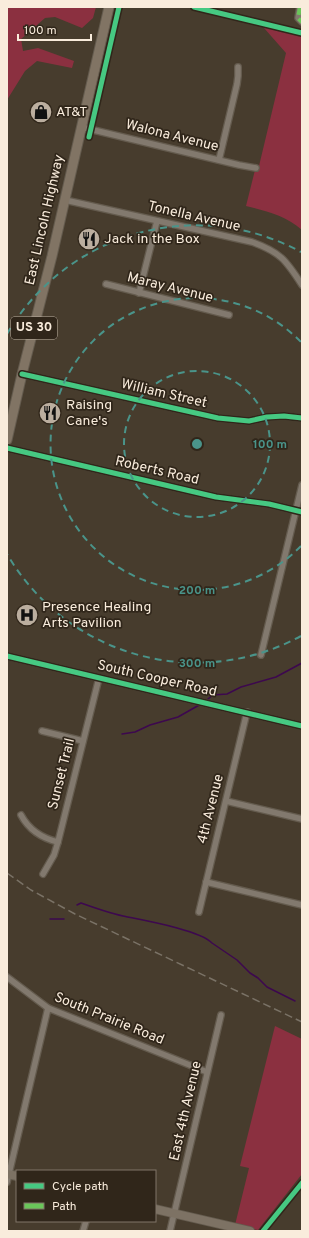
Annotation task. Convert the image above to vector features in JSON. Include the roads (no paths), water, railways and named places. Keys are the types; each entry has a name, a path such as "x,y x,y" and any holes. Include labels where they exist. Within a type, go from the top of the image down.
{"main road":[{"name":"East Lincoln Highway","path":"7,440 52,256 109,7"},
{"path":"156,1209 250,1231"}],"street":[{"path":"300,7 298,18 302,22"},
{"path":"219,160 237,84 238,67"},
{"name":"Walona Avenue","path":"82,127 256,168"},
{"name":"Tonella Avenue","path":"65,200 252,242 271,250 287,262 302,284"},
{"path":"139,293 157,221"},
{"name":"Maray Avenue","path":"106,284 229,314"},
{"name":"William Street","path":"22,374 218,418 249,421 267,417 284,416 302,418"},
{"name":"Roberts Road","path":"7,448 216,498 269,504 299,511"},
{"path":"261,655 299,511 302,485"},
{"name":"South Cooper Road","path":"7,656 302,726"},
{"name":"Sunset Trail","path":"43,874 54,854 58,842 99,678"},
{"name":"4th Avenue","path":"199,912 247,712"},
{"path":"42,730 83,741"},
{"path":"226,800 302,819"},
{"path":"21,815 25,823 37,834 47,840 58,842"},
{"path":"206,882 302,905"},
{"name":"South Prairie Road","path":"7,977 48,1008 207,1072"},
{"path":"10,1176 48,1008"},
{"name":"East 4th Avenue","path":"170,1231 221,1015"}],"waterway":[{"path":"208,699 213,695 227,694 241,687 276,677 302,663"},
{"path":"122,734 135,732 150,725 178,717 201,704"},
{"path":"77,905 81,903 112,913 170,926 206,938 237,960 267,987 295,1001"},
{"path":"50,919 64,919"}],"railway":[{"path":"7,873 31,890 75,914 302,1022"}],"place":[{"name":"AT&T","path":"41,112"},
{"name":"Jack in the Box","path":"89,239"},
{"name":"Raising Cane's","path":"50,413"},
{"name":"Presence Healing Arts Pavilion","path":"27,615"}]}
